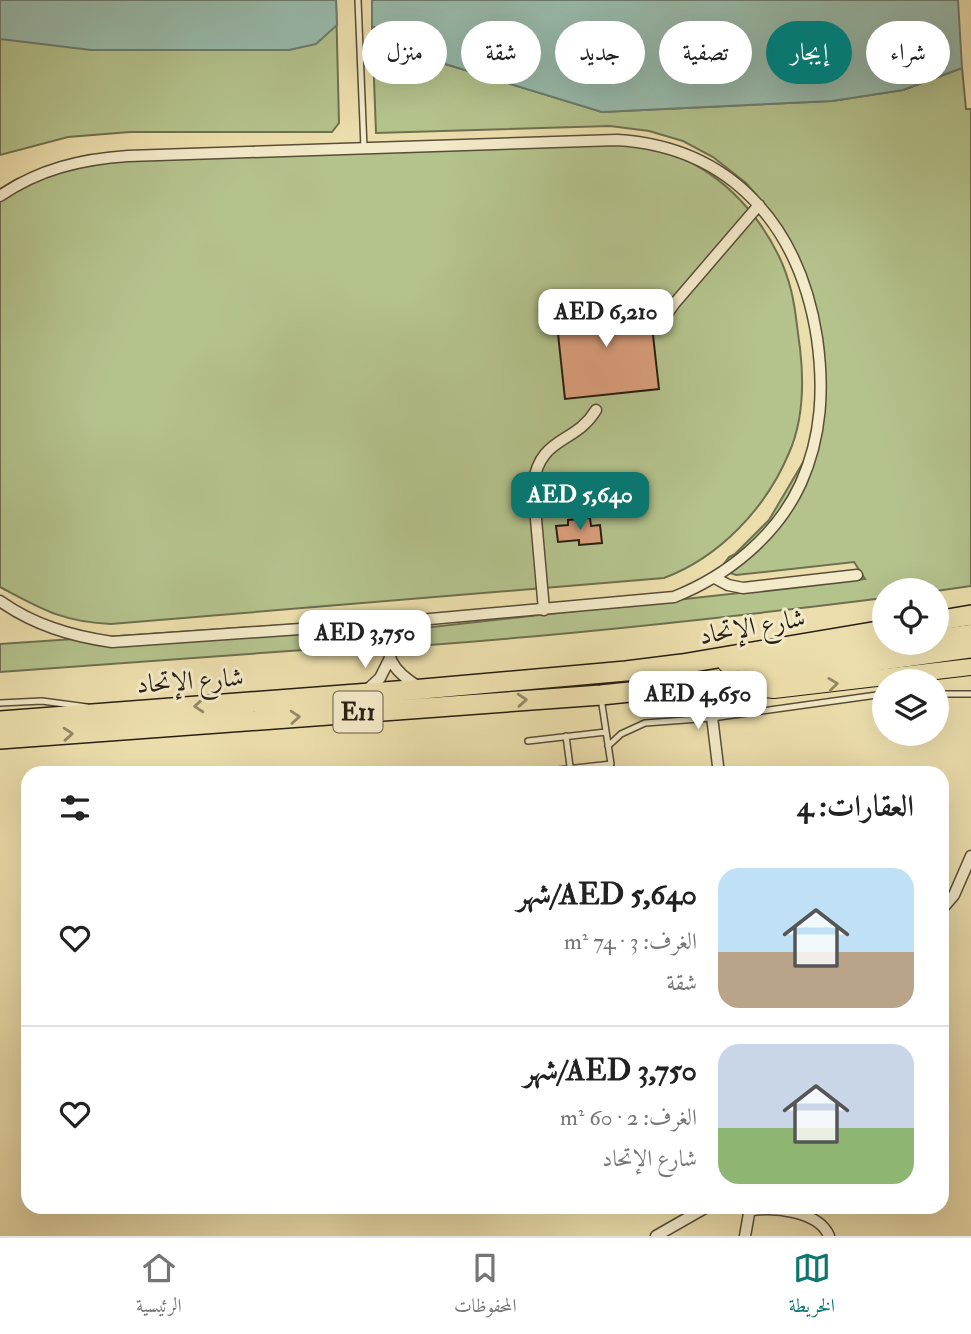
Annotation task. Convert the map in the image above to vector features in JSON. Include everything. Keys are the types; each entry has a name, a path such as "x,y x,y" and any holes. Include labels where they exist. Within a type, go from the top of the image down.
{"highway":[{"path":"949,619 971,615"},
{"name":"شارع الإتحاد","path":"0,721 424,689 682,664 872,632"},
{"name":"شارع الإتحاد","path":"712,684 971,648"},
{"name":"E11","path":"5,740 601,695 712,684"}],"main road":[{"path":"949,636 971,633"},
{"path":"682,664 753,662 872,647"},
{"path":"712,684 775,690 971,667"}],"street":[{"path":"0,196 32,176 80,161 101,158 634,141 669,148 701,162 733,182 759,205 789,246 805,285 813,316 822,379 820,415 809,463 788,507 755,546 715,578 674,597 386,623 112,642 56,630 14,611 0,601"},
{"path":"657,328 674,304 759,205"},
{"path":"544,610 533,485 535,471 542,456 583,427 596,410"},
{"path":"715,578 728,585 743,588 857,575"},
{"path":"363,694 380,678 389,660 386,623"},
{"path":"389,660 402,676 424,689"},
{"path":"712,684 712,718 718,766"},
{"path":"949,901 971,856"},
{"path":"656,1236 694,1214"},
{"path":"745,1236 748,1214"},
{"path":"794,1214 813,1219 824,1227 829,1236"}],"lane":[{"path":"358,0 364,148"},
{"path":"949,694 971,694"},
{"path":"600,766 611,764 601,695"},
{"path":"608,746 621,734 645,723 712,718 872,696"},
{"path":"0,703 59,702 106,713"},
{"path":"528,741 606,732"},
{"path":"566,736 570,766"}],"green space":[{"path":"0,0 336,0 339,123 332,132 130,132 68,137 0,155"},
{"path":"447,65 461,69 461,84 511,84 602,112 832,101 903,90 919,84 950,84 950,72 962,68 966,109 971,109 971,586 949,589 949,578 872,578 872,599 582,632 400,647 396,631 865,579 854,562 736,575 727,572 723,565 769,520 805,459 812,436 819,375 811,308 784,232 746,183 713,157 683,141 649,131 610,126 376,133 374,84 447,84"},
{"path":"609,142 672,155 692,163 725,186 741,200 766,234 777,252 793,297 802,374 800,415 794,441 768,493 722,544 685,569 664,578 111,624 65,617 0,587 0,189 17,179 66,163"},
{"path":"342,621 345,647 0,672 0,644"}],"shaded area":[{"path":"0,0 336,0 337,25 316,44 289,50 91,50 0,39"},
{"path":"372,0 958,0 962,68 950,72 950,21 866,21 866,84 919,84 903,90 832,101 602,112 511,84 541,84 541,21 461,21 461,69 447,65 447,21 372,21"}],"building":[{"path":"638,298 640,319 652,318 649,328 653,335 659,389 565,399 555,306"},
{"path":"590,518 591,526 600,525 602,543 579,545 579,540 558,542 556,526 568,525 568,520"}]}
